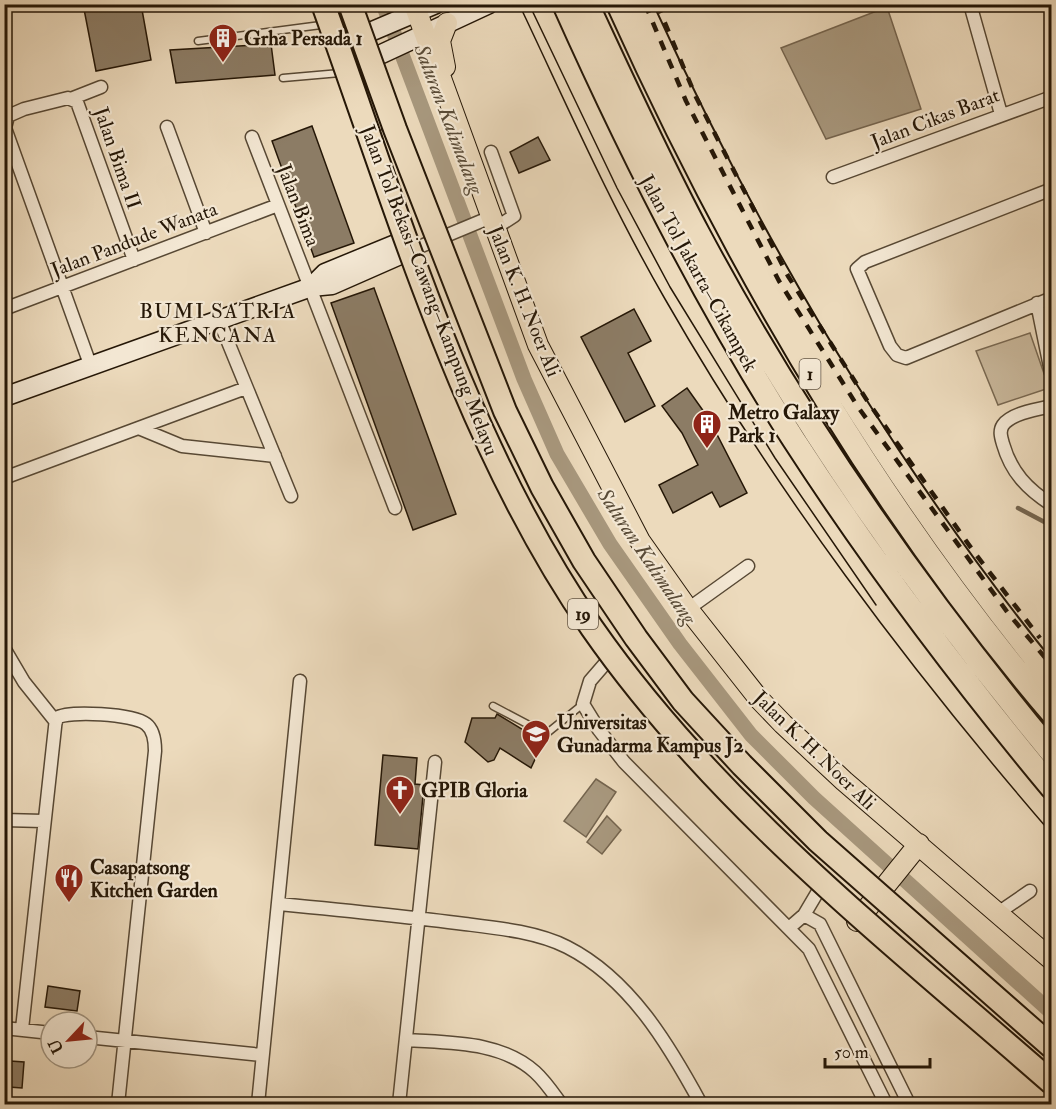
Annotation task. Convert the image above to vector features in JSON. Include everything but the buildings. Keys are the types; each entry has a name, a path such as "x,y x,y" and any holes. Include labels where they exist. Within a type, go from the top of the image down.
{"highway":[{"name":"Jalan Tol Bekasi–Cawang–Kampung Melayu","path":"350,4 399,140 505,411 542,488 610,600 683,701 742,765 818,841 1052,1047"},
{"name":"Jalan Tol Jakarta–Cikampek","path":"564,4 618,123 669,223 716,310 793,438 860,539 946,657 1052,788"},
{"name":"1","path":"587,4 647,134 699,234 820,440 936,609 1052,753"},
{"name":"1","path":"618,4 681,139 756,280 810,373 909,527 965,605 1052,714"},
{"name":"1","path":"640,4 723,176 841,385 926,515 1052,679"},
{"name":"Jalan Tol Bekasi–Cawang–Kampung Melayu","path":"322,15 480,427 551,562 592,627 652,707 722,786 798,860 1052,1083"}],"main road":[{"path":"314,4 356,66"},
{"path":"334,4 356,38 356,66 376,170 477,428 548,564 609,659 688,758 748,822 1052,1095"},
{"name":"Jalan K. H. Noer Ali","path":"412,11 419,38 444,93 489,222 538,345 640,541 688,609 759,699 783,724 915,849 1052,960"},
{"path":"444,93 445,63 440,41 447,23"},
{"path":"857,921 891,882 915,849"}],"street":[{"path":"356,38 412,11 436,4"},
{"path":"356,66 489,4"},
{"path":"970,4 1000,114"},
{"path":"73,98 101,87"},
{"name":"Jalan Cikas Barat","path":"833,177 1000,114 1052,97"},
{"name":"Jalan Bima II","path":"91,367 5,125 9,115 44,103 73,98 80,108 134,260"},
{"path":"167,127 206,233"},
{"name":"Jalan Bima","path":"252,137 396,508"},
{"path":"4,397 311,287 332,285 405,246 430,242 514,216 491,152"},
{"path":"1052,189 864,262 857,269 890,346 897,355 906,358 1052,298"},
{"name":"Jalan Pandude Wanata","path":"4,309 278,205"},
{"path":"1037,303 1052,377"},
{"path":"219,320 291,496"},
{"path":"4,478 141,429 246,388"},
{"path":"1052,406 1008,421 1002,427 1001,434 1010,463 1020,480 1052,505"},
{"path":"141,429 182,446 275,456"},
{"path":"688,609 748,566"},
{"path":"4,648 24,681 56,722"},
{"path":"609,659 590,681 583,704 599,730 624,762 809,949 886,1104"},
{"path":"258,1104 300,681"},
{"path":"22,1029 43,821 55,747 56,718 63,715 123,717 146,724 155,741 118,1104"},
{"path":"399,1104 435,762"},
{"path":"4,820 43,821"},
{"path":"789,928 804,915 820,888"},
{"path":"998,914 1030,891"},
{"path":"279,904 418,918 522,933 550,940 584,957 622,989 644,1013 683,1071 701,1104"},
{"path":"804,915 820,924 909,1104"},
{"path":"4,1028 39,1031"},
{"path":"99,1039 262,1055"},
{"path":"407,1040 468,1045 504,1054 535,1072 561,1104"}],"lane":[{"path":"198,41 322,15"},
{"path":"284,78 356,66"},
{"path":"494,706 546,734 583,704"}],"shaded area":[{"path":"887,7 921,109 826,139 781,48"},
{"path":"1030,333 1049,388 998,405 976,351"},
{"path":"596,779 616,792 586,837 564,821"},
{"path":"607,816 621,830 602,854 587,842"}],"waterway":[{"name":"Saluran Kalimalang","path":"383,4 524,379 557,454 610,544 680,644 751,735 814,798 1052,1013"},
{"path":"1018,508 1052,526"}],"tram line":[{"path":"519,4 589,153 645,263 751,440 845,576 895,642 998,771 1052,834"},
{"path":"529,4 617,188 670,287 775,458 876,605"}],"railway":[{"path":"645,4 686,101 779,281 858,407 1008,613 1052,666"},
{"path":"657,4 696,97 788,276 868,402 974,552 1040,638"}],"place":[{"name":"Grha Persada 1","path":"223,64"},
{"name":"Metro Galaxy Park 1","path":"707,450"},
{"name":"Universitas Gunadarma Kampus J2","path":"536,760"},
{"name":"GPIB Gloria","path":"400,816"},
{"name":"Casapatsong Kitchen Garden","path":"69,904"}],"district":[{"name":"BUMI SATRIA KENCANA","path":"218,323"}]}
